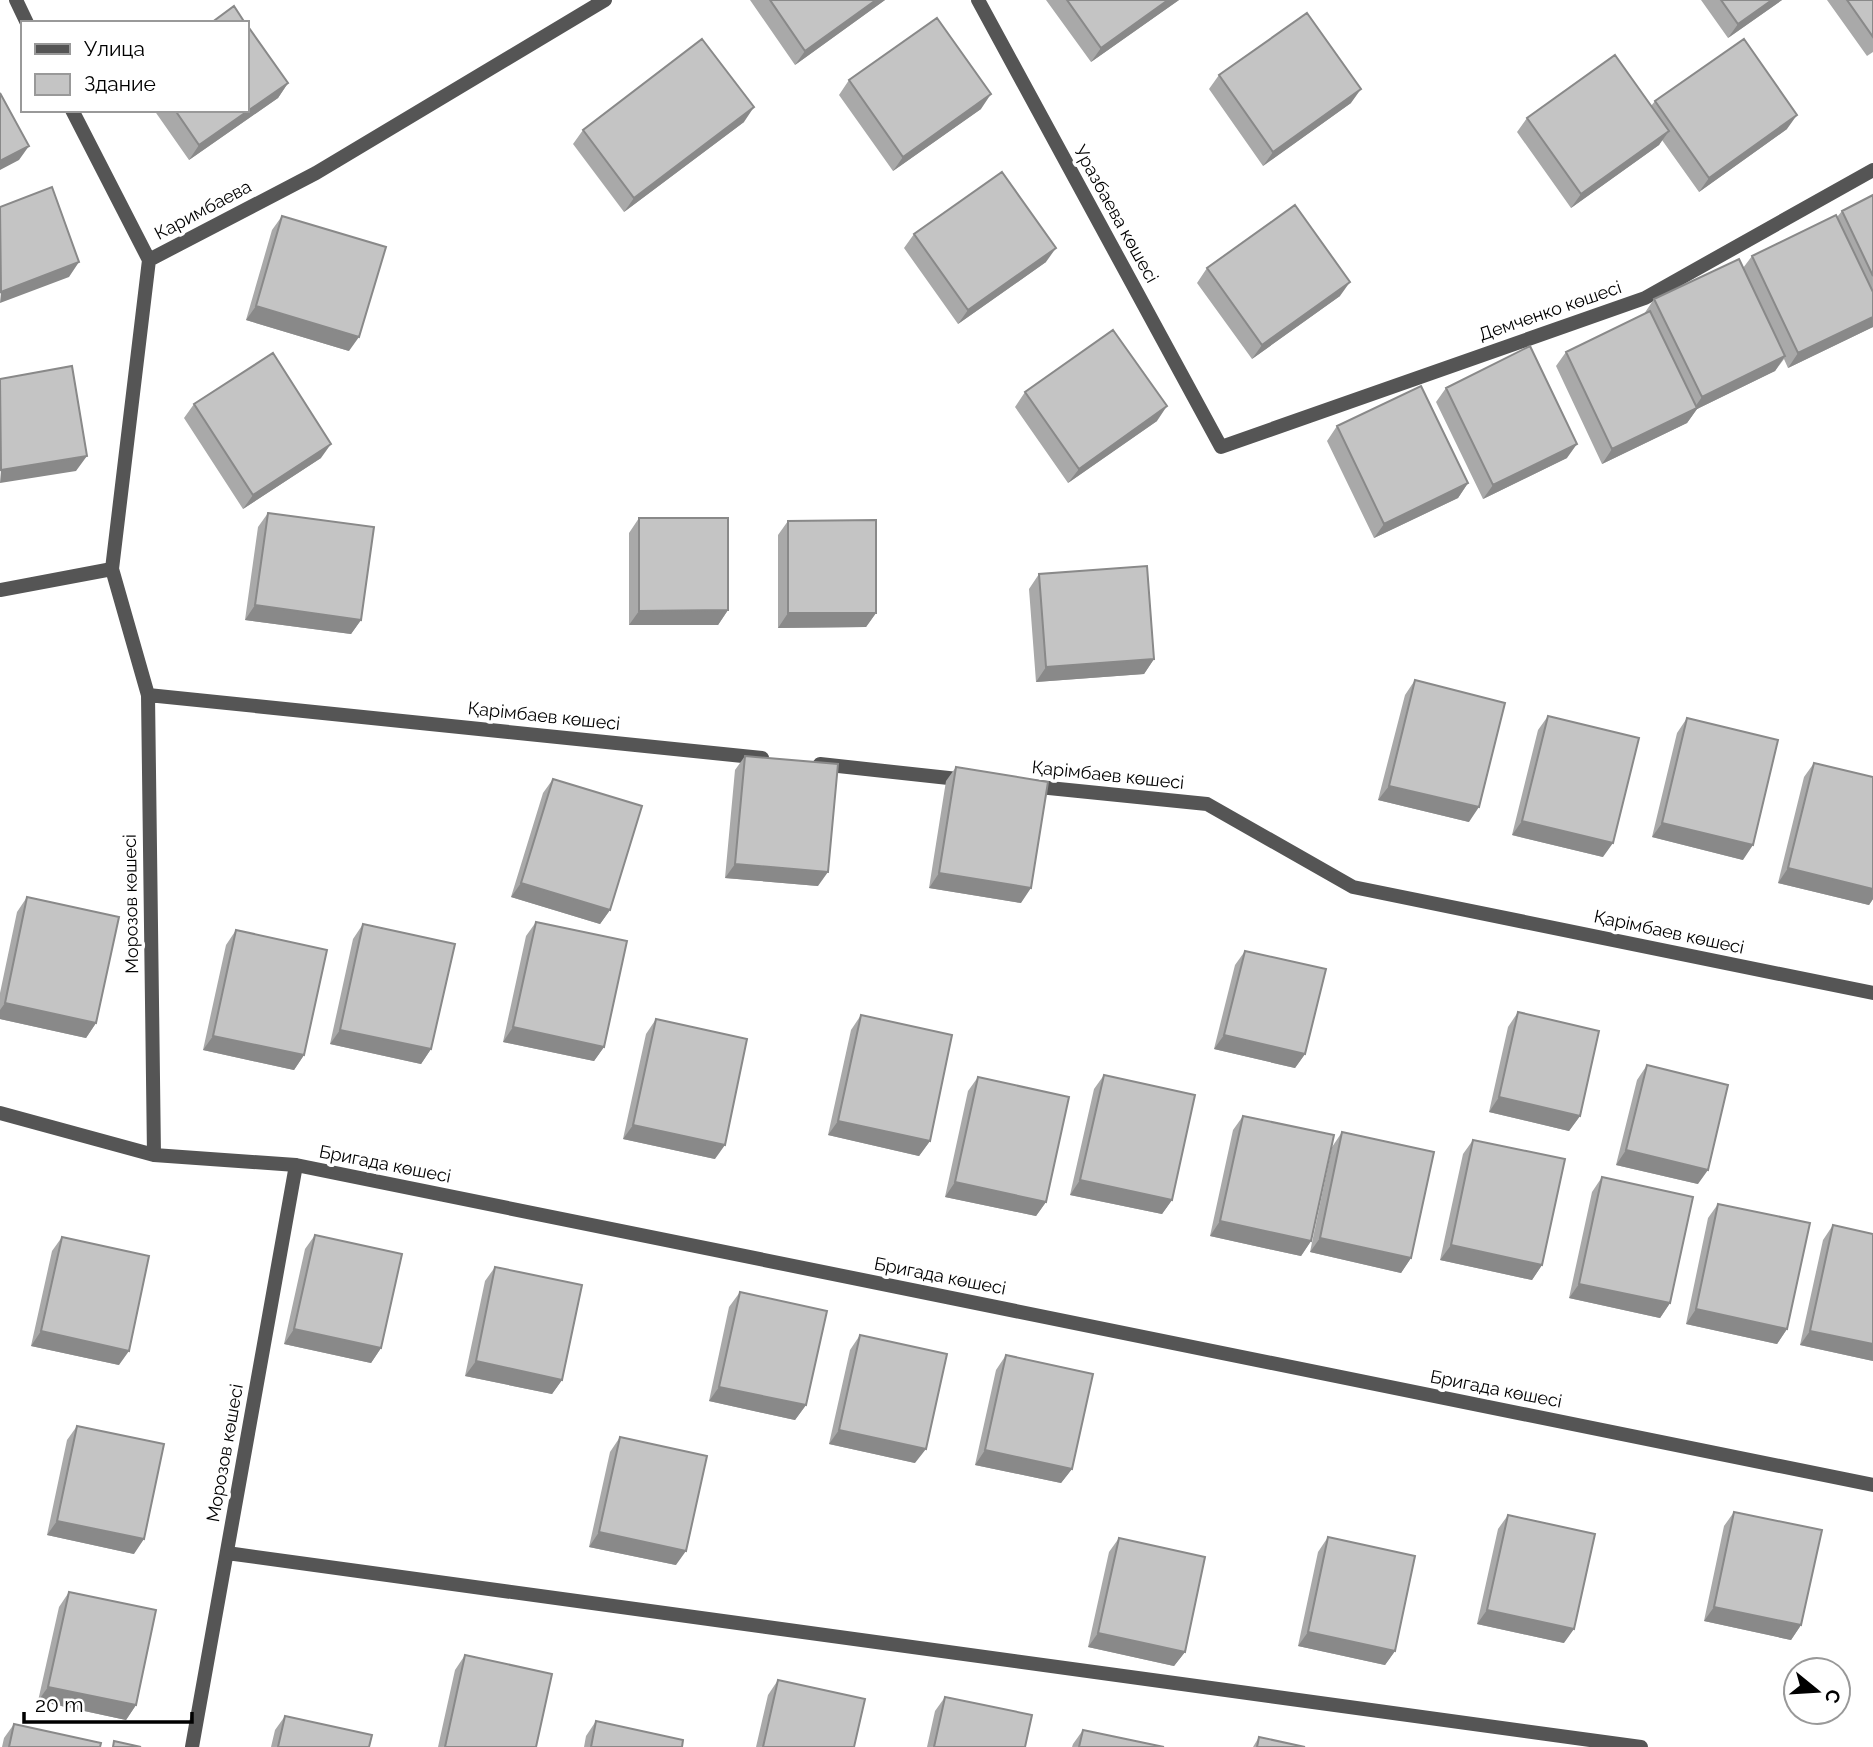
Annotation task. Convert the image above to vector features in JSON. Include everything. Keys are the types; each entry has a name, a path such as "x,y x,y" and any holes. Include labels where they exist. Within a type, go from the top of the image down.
{"street":[{"path":"16,0 26,21"},
{"name":"Каримбаева","path":"112,569 149,260 316,173 605,0"},
{"name":"Уразбаева көшесі","path":"978,0 1221,447"},
{"path":"73,112 149,260"},
{"name":"Демченко көшесі","path":"1221,447 1645,298 1873,170"},
{"path":"0,590 112,569 148,695"},
{"name":"Қарімбаев көшесі","path":"148,695 781,760"},
{"name":"Морозов көшесі","path":"148,695 153,1155"},
{"path":"808,763 987,782"},
{"name":"Қарімбаев көшесі","path":"1014,784 1207,804 1353,887 1873,993"},
{"name":"Бригада көшесі","path":"0,1113 153,1155 296,1165 1873,1485"},
{"name":"Морозов көшесі","path":"192,1747 296,1165"},
{"path":"227,1553 1641,1747"}],"building":[{"path":"770,0 876,0 805,51"},
{"path":"1067,0 1168,0 1101,48"},
{"path":"1721,0 1772,0 1738,24"},
{"path":"1847,0 1873,0 1873,37"},
{"path":"234,6 244,21 214,21"},
{"path":"1307,13 1361,89 1273,152 1219,75"},
{"path":"937,18 991,94 903,157 849,80"},
{"path":"248,26 288,83 248,111"},
{"path":"702,39 754,107 634,198 583,130"},
{"path":"1744,39 1797,115 1709,178 1655,101"},
{"path":"1615,55 1669,131 1581,194 1527,118"},
{"path":"0,93 29,146 0,161"},
{"path":"176,112 246,112 199,145"},
{"path":"1002,172 1056,248 968,310 914,234"},
{"path":"52,187 79,262 1,292 0,207"},
{"path":"1873,195 1873,276 1842,211"},
{"path":"1295,205 1350,282 1262,345 1207,268"},
{"path":"1836,215 1873,292 1873,317 1798,353 1752,256"},
{"path":"282,216 386,247 359,337 256,306"},
{"path":"1739,259 1785,356 1702,397 1654,299"},
{"path":"1650,311 1697,408 1612,449 1566,352"},
{"path":"1113,330 1167,406 1079,469 1025,392"},
{"path":"1530,346 1577,444 1493,485 1446,388"},
{"path":"273,353 331,444 253,495 194,404"},
{"path":"72,366 87,456 1,470 0,379"},
{"path":"1421,386 1468,483 1384,524 1337,426"},
{"path":"268,513 374,527 361,620 255,605"},
{"path":"639,518 728,518 728,610 639,611"},
{"path":"876,520 876,613 788,613 788,521"},
{"path":"1147,566 1154,659 1046,667 1039,574"},
{"path":"1415,680 1505,703 1479,807 1389,786"},
{"path":"1548,716 1639,738 1613,843 1522,821"},
{"path":"1687,718 1778,740 1753,845 1662,823"},
{"path":"745,756 838,764 828,872 735,864"},
{"path":"1814,763 1873,777 1873,889 1788,868"},
{"path":"956,767 1048,782 1031,888 939,873"},
{"path":"553,779 642,806 610,910 521,883"},
{"path":"27,897 119,917 96,1023 5,1003"},
{"path":"536,922 627,941 604,1047 513,1027"},
{"path":"363,924 455,944 431,1049 340,1030"},
{"path":"236,930 327,950 304,1055 213,1036"},
{"path":"1245,951 1326,969 1305,1054 1224,1035"},
{"path":"1518,1012 1599,1031 1580,1116 1499,1097"},
{"path":"861,1015 952,1035 930,1141 838,1121"},
{"path":"656,1019 747,1039 725,1145 633,1125"},
{"path":"1647,1065 1728,1085 1708,1170 1626,1150"},
{"path":"1104,1075 1195,1095 1172,1200 1080,1180"},
{"path":"978,1077 1069,1097 1046,1202 955,1182"},
{"path":"1243,1116 1334,1135 1311,1241 1220,1221"},
{"path":"1342,1132 1434,1152 1411,1258 1320,1238"},
{"path":"1473,1140 1565,1159 1542,1265 1451,1245"},
{"path":"1602,1177 1693,1197 1670,1303 1579,1284"},
{"path":"1718,1204 1810,1223 1787,1329 1696,1309"},
{"path":"1833,1225 1873,1234 1873,1344 1810,1331"},
{"path":"315,1235 402,1254 381,1348 294,1329"},
{"path":"62,1237 149,1256 129,1351 41,1331"},
{"path":"495,1267 582,1285 562,1380 476,1361"},
{"path":"740,1292 827,1311 806,1405 719,1387"},
{"path":"860,1335 947,1354 926,1449 839,1430"},
{"path":"1006,1355 1093,1374 1072,1469 985,1450"},
{"path":"77,1426 164,1444 144,1539 57,1521"},
{"path":"620,1437 707,1456 686,1551 599,1532"},
{"path":"1734,1512 1822,1530 1801,1625 1714,1607"},
{"path":"1508,1515 1595,1534 1574,1629 1487,1610"},
{"path":"1328,1537 1415,1556 1395,1651 1308,1632"},
{"path":"1119,1538 1205,1557 1185,1652 1098,1633"},
{"path":"69,1592 156,1610 136,1705 48,1687"},
{"path":"465,1655 552,1674 536,1747 445,1747"},
{"path":"778,1680 865,1699 854,1747 763,1747"},
{"path":"945,1697 1032,1715 1025,1747 934,1747"},
{"path":"285,1716 372,1735 369,1747 278,1747"},
{"path":"596,1721 683,1740 682,1747 591,1747"},
{"path":"14,1724 101,1743 100,1747 9,1747"},
{"path":"1083,1730 1164,1747 1079,1747"},
{"path":"1259,1737 1305,1747 1257,1747"},
{"path":"114,1741 141,1747 113,1747"}]}
